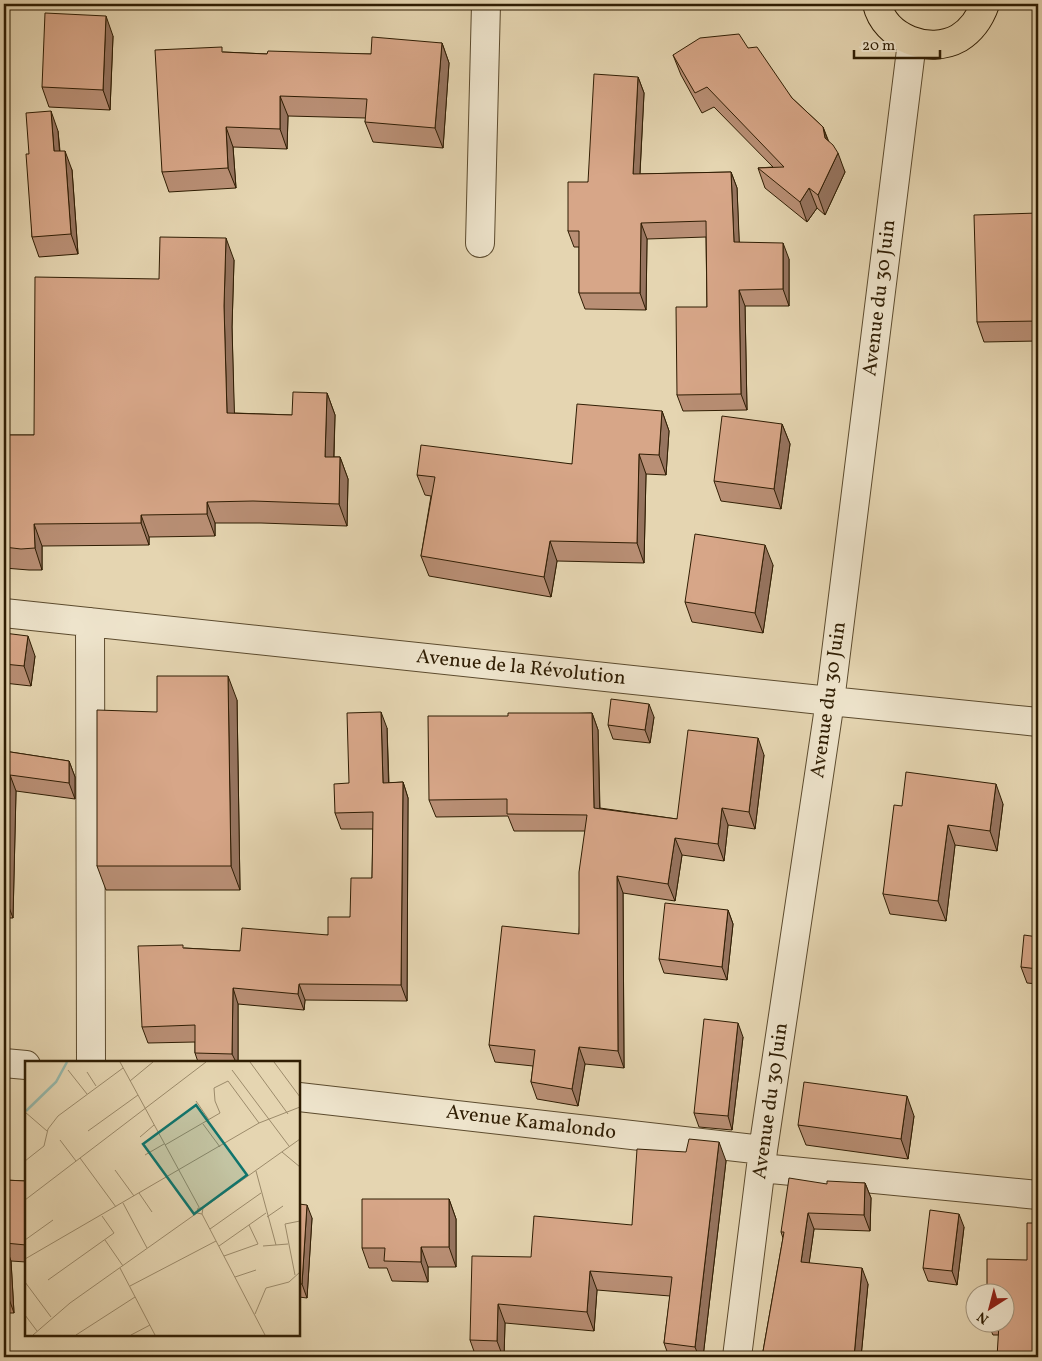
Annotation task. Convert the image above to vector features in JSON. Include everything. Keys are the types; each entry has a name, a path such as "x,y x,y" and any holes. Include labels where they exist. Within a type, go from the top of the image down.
{"main road":[{"path":"877,4 887,24 898,34 912,42 928,45 944,44 959,38 971,28 981,15 985,4"}],"street":[{"path":"480,244 486,4"},
{"name":"Avenue du 30 Juin","path":"737,1357 762,1159 830,701 912,42"},
{"name":"Avenue de la Révolution","path":"4,613 1038,722"},
{"path":"90,622 91,1061"},
{"path":"4,1062 25,1065"},
{"name":"Avenue Kamalondo","path":"300,1097 1038,1195"}],"building":[{"path":"45,13 106,16 103,90 42,87"},
{"path":"739,34 748,48 757,47 792,98 823,127 825,138 838,153 818,195 809,188 800,202 758,168 784,167 707,87 695,93 673,55 700,38"},
{"path":"372,37 442,43 435,128 365,122 367,99 280,96 280,129 226,127 228,168 162,172 155,50 222,47 222,52 267,54 268,51 371,54"},
{"path":"594,74 638,77 633,174 731,172 734,242 783,243 783,289 739,290 741,394 677,395 676,307 707,307 706,221 641,223 640,293 579,293 579,231 568,231 568,182 588,182"},
{"path":"51,111 54,151 65,151 71,234 32,237 26,154 29,154 26,113"},
{"path":"1038,213 1038,321 977,322 974,215"},
{"path":"160,237 226,238 224,306 227,413 292,415 293,392 327,393 325,457 340,457 339,504 253,501 207,502 207,514 141,515 141,523 34,524 35,548 4,547 4,435 34,435 35,277 159,279"},
{"path":"577,404 662,411 659,455 639,454 637,543 550,541 544,577 421,556 435,477 417,475 421,445 572,464"},
{"path":"722,416 782,424 774,489 714,481"},
{"path":"695,534 765,545 755,613 685,602"},
{"path":"4,633 28,636 24,666 4,664"},
{"path":"157,676 228,676 231,866 97,866 97,710 157,712"},
{"path":"611,699 649,704 645,730 608,725"},
{"path":"381,712 383,783 403,782 401,985 299,984 298,994 233,988 232,1054 195,1053 195,1025 142,1027 138,946 183,945 183,948 240,951 242,928 328,935 328,917 350,917 351,878 372,878 373,812 335,813 334,784 349,783 347,713"},
{"path":"508,713 592,713 594,808 677,819 688,730 758,738 749,812 722,808 718,844 675,838 668,884 617,876 618,1051 579,1047 572,1089 531,1082 535,1050 489,1045 502,926 579,934 579,872 587,815 507,814 507,799 429,800 428,716 508,716"},
{"path":"4,751 69,761 69,783 10,775 7,902 4,902"},
{"path":"906,772 996,784 990,831 948,825 938,901 883,894 894,805 902,806"},
{"path":"665,903 728,910 722,967 659,959"},
{"path":"1024,935 1038,937 1038,969 1021,967"},
{"path":"704,1019 738,1023 728,1116 694,1113"},
{"path":"804,1082 907,1096 901,1139 798,1125"},
{"path":"689,1139 719,1142 695,1347 664,1343 672,1277 590,1271 587,1312 498,1304 497,1341 470,1340 472,1256 531,1257 534,1216 632,1225 637,1149 686,1152"},
{"path":"789,1178 827,1184 827,1181 865,1183 864,1215 808,1213 801,1262 862,1268 854,1357 762,1357 784,1232 781,1232"},
{"path":"4,1180 25,1181 25,1245 5,1243 8,1296 4,1296"},
{"path":"362,1199 449,1199 449,1247 421,1247 421,1262 384,1261 385,1248 362,1248"},
{"path":"300,1204 307,1205 302,1284 300,1284"},
{"path":"930,1210 959,1214 952,1271 923,1268"},
{"path":"1027,1223 1038,1223 1038,1357 997,1357 998,1334 1014,1334 1014,1284 987,1284 987,1259 1027,1260"}]}
